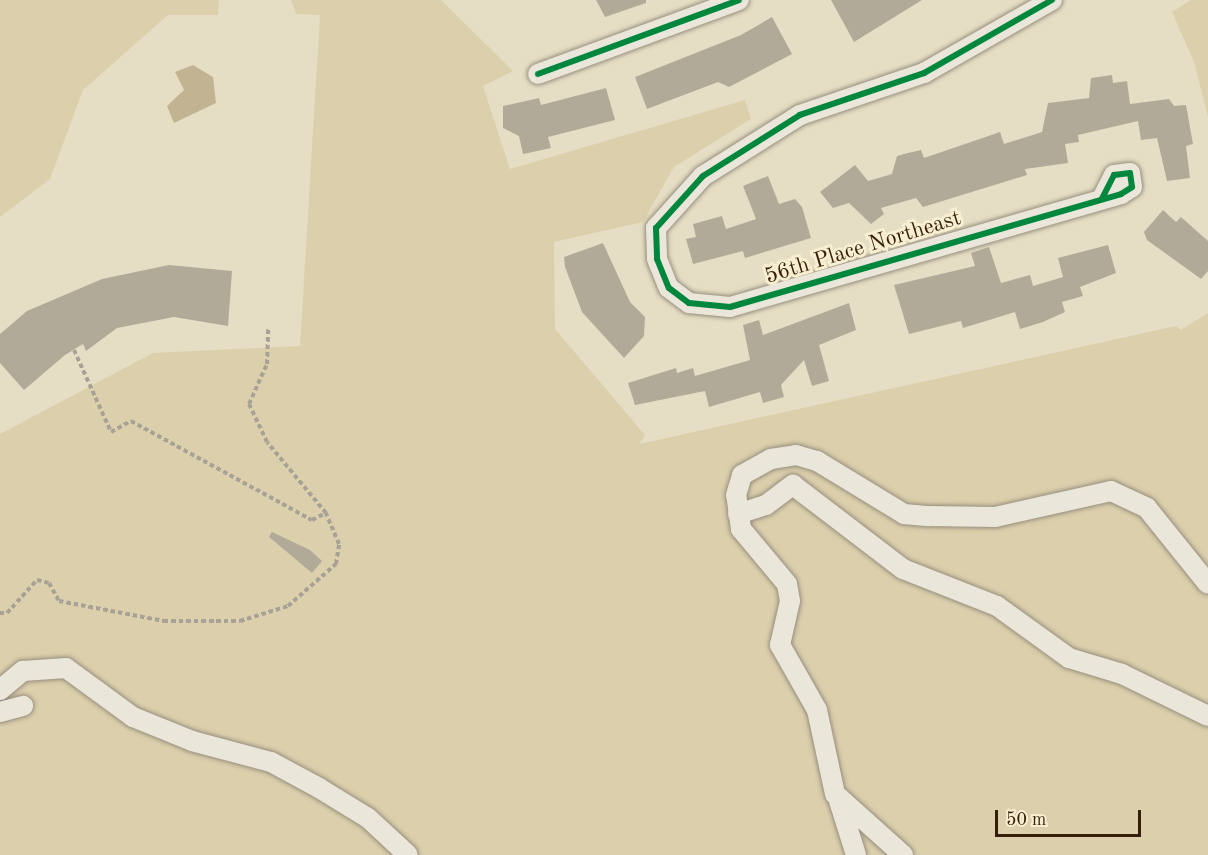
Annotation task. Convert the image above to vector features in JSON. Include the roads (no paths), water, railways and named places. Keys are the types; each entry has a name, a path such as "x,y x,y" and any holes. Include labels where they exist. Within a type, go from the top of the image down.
{"street":[{"path":"538,74 739,0"},
{"name":"56th Place Northeast","path":"1052,0 924,73 801,115 703,176 656,228 657,259 669,288 689,303 730,307 1101,199"},
{"path":"856,855 847,814 835,794 817,710 780,645 790,601 787,584 750,543 738,514 742,475 771,459 796,455 817,461 904,514 995,517 1111,491 1147,508 1208,584"},
{"path":"738,514 766,505 793,485 903,569 997,606 1069,658 1122,674 1208,716"},
{"path":"0,690 23,671 66,668 133,717 192,741 271,762 319,788 368,818 408,855"},
{"path":"0,712 23,706"},
{"path":"835,794 903,855"}]}
